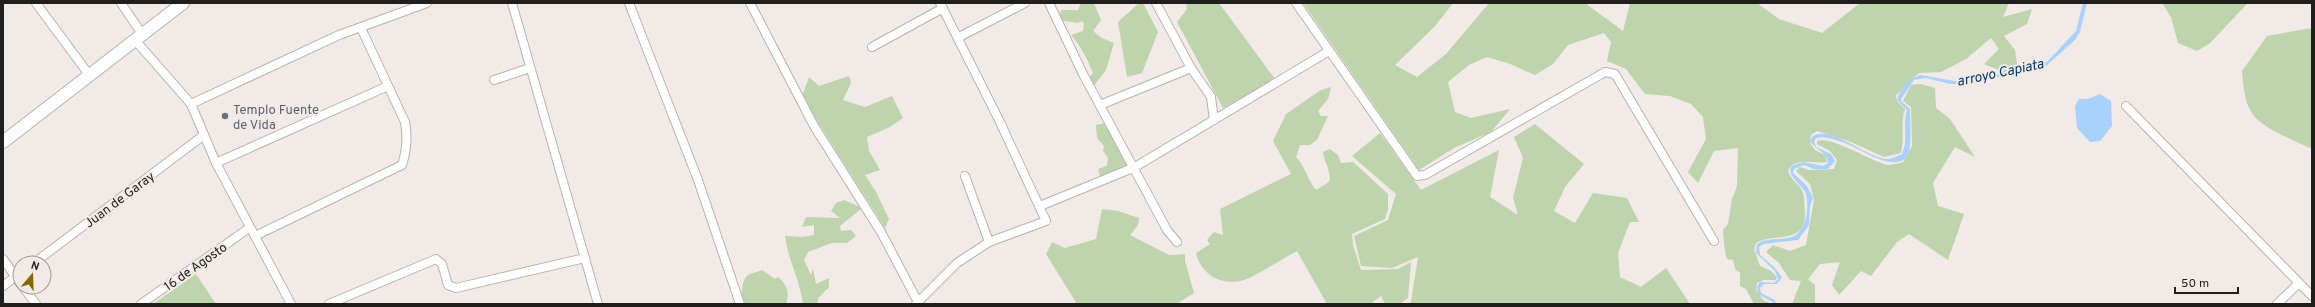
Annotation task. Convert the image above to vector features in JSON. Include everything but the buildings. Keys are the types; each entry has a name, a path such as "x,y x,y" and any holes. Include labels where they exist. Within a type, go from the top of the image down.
{"main road":[{"path":"3,142 183,3"}],"street":[{"path":"36,3 90,76"},
{"path":"121,3 138,37 191,104 216,163 249,228 255,236 291,304"},
{"path":"191,104 339,35 427,3"},
{"path":"512,3 598,304"},
{"path":"628,3 698,180 740,304"},
{"path":"750,3 814,126 881,232 917,303 956,263 989,242 1046,221 959,37 942,6 872,47"},
{"path":"959,37 1025,3"},
{"path":"1049,3 1084,76 1135,167 1167,230 1177,242"},
{"path":"1156,3 1191,68 1211,97 1214,120"},
{"path":"1296,3 1417,176 1421,177 1605,72 1616,74 1714,241"},
{"path":"255,236 402,165 407,152 405,122 361,28"},
{"path":"1040,206 1135,167 1329,50"},
{"path":"494,80 530,68"},
{"path":"1100,105 1191,68"},
{"path":"216,163 388,86"},
{"path":"2126,106 2312,296"},
{"name":"Juan de Garay","path":"45,255 204,135"},
{"path":"965,176 989,242"},
{"name":"16 de Agosto","path":"140,304 249,228"},
{"path":"329,304 436,259 442,264 448,285 456,288 585,258"},
{"path":"3,259 12,270"},
{"path":"3,286 12,282"},
{"path":"2277,304 2299,283"},
{"path":"29,295 36,304"}],"green space":[{"path":"1081,3 1094,3 1101,20 1093,31 1102,38 1114,43 1106,70 1093,87 1085,79 1093,74 1089,63 1071,35 1083,31 1084,24 1082,21 1078,23 1059,20 1061,10 1078,10"},
{"path":"1139,3 1143,3 1158,32 1142,73 1127,77 1118,22"},
{"path":"1186,3 1219,3 1275,79 1223,108 1177,22 1187,9"},
{"path":"1303,3 1453,3 1435,26 1395,65 1417,77 1446,54 1489,3 1585,3 1623,31 1630,3 1757,3 1779,19 1822,33 1860,3 2009,3 2003,17 2032,9 2027,24 2004,36 2015,50 2017,64 2004,72 1984,64 1999,49 1991,38 1966,59 1941,72 1919,73 1896,95 1897,101 1905,109 1901,153 1884,157 1851,142 1817,131 1811,135 1810,143 1815,150 1825,155 1827,162 1801,162 1792,166 1788,170 1789,174 1800,187 1804,195 1804,223 1800,230 1795,234 1772,238 1756,243 1754,249 1760,266 1771,271 1777,277 1776,280 1764,280 1757,283 1756,290 1764,301 1773,304 1754,304 1746,289 1740,286 1740,273 1735,269 1733,260 1727,259 1724,244 1723,230 1728,224 1732,199 1737,186 1738,148 1714,151 1698,183 1688,172 1706,139 1703,117 1691,104 1670,96 1645,94 1626,69 1607,61 1611,42 1604,33 1568,45 1553,64 1535,75 1510,64 1487,57 1469,65 1448,82 1455,112 1471,118 1510,109 1491,132 1454,148 1419,170"},
{"path":"2162,3 2248,3 2210,43 2197,51 2178,43 2171,17"},
{"path":"2312,28 2312,149 2269,128 2255,116 2250,110 2246,101 2242,71 2267,36"},
{"path":"849,76 851,83 843,100 865,107 892,96 903,118 890,127 867,137 869,151 880,170 865,175 876,192 889,219 885,228 802,97 809,77 819,86"},
{"path":"1920,84 1935,88 1936,108 1950,119 1975,157 1955,147 1933,183 1938,206 1964,214 1948,260 1909,234 1897,242 1871,276 1861,271 1839,295 1832,285 1840,262 1820,264 1808,279 1815,285 1815,303 1792,304 1801,281 1790,280 1779,263 1766,252 1773,245 1790,251 1806,245 1814,200 1810,184 1796,171 1800,167 1809,170 1834,169 1837,160 1830,151 1817,144 1817,141 1823,140 1841,145 1888,165 1903,162 1912,146 1911,107 1903,101 1911,85"},
{"path":"1331,87 1328,99 1318,111 1321,116 1328,116 1317,140 1310,145 1300,145 1296,157 1316,190 1329,182 1329,171 1323,152 1330,149 1338,155 1341,163 1353,162 1388,194 1388,209 1385,219 1352,234 1353,245 1361,270 1398,269 1411,262 1408,298 1400,304 1385,304 1381,296 1370,304 1327,304 1297,251 1245,280 1232,282 1212,276 1206,272 1198,260 1196,253 1210,244 1207,240 1214,232 1223,235 1220,209 1291,174 1273,141 1286,114 1321,90"},
{"path":"1105,123 1134,167 1101,180 1098,169 1107,166 1108,158 1103,151 1104,146 1097,138 1096,125"},
{"path":"1535,124 1584,164 1565,187 1554,211 1575,223 1593,193 1627,198 1639,222 1630,222 1618,253 1620,277 1641,287 1666,268 1690,304 1407,304 1411,302 1418,257 1392,268 1361,266 1354,236 1388,220 1396,194 1352,156 1380,133 1421,190 1499,150 1490,197 1518,215 1513,198 1523,158 1514,137"},
{"path":"844,200 862,208 840,226 841,231 851,230 856,236 847,243 832,243 808,252 804,260 811,275 813,268 816,284 829,278 829,287 819,297 817,304 803,304 785,236 803,237 814,235 814,225 802,227 806,217 840,218 831,211 836,203"},
{"path":"1102,209 1118,211 1139,218 1138,225 1130,235 1169,255 1185,254 1185,261 1194,293 1176,304 1077,304 1046,254 1052,242 1065,248 1096,239"},
{"path":"762,270 775,279 778,277 784,283 788,292 786,304 743,304 742,290 745,278 750,274"},
{"path":"196,274 216,304 153,304"}],"water":[{"path":"2083,3 2087,3 2080,32 2075,40 2046,66 2023,67 2003,77 1988,77 1962,84 1950,84 1926,78 1914,80 1901,99 1901,101 1910,109 1910,146 1907,156 1902,161 1886,161 1830,138 1816,138 1814,142 1816,147 1831,154 1835,161 1828,169 1814,169 1804,165 1794,169 1793,173 1807,186 1813,198 1810,206 1809,225 1798,240 1764,244 1759,247 1760,255 1774,267 1782,277 1777,284 1764,284 1760,288 1761,293 1775,300 1776,304 1758,294 1757,287 1760,282 1774,283 1778,279 1775,271 1756,253 1757,244 1766,240 1786,238 1796,235 1800,231 1805,221 1807,202 1805,192 1793,178 1790,169 1792,166 1803,162 1823,166 1828,163 1826,156 1815,147 1810,141 1813,136 1821,134 1840,138 1879,158 1889,159 1902,154 1905,142 1905,121 1907,110 1897,100 1900,91 1910,80 1920,75 1955,81 1968,80 1986,75 1999,74 2018,66 2047,62 2076,31"},
{"path":"2100,94 2111,101 2112,126 2100,141 2090,142 2077,128 2075,106 2079,99 2088,99"}],"place":[{"name":"Templo Fuente de Vida","path":"225,116"}],"water label":[{"name":"arroyo Capiata","path":"2000,72"}]}
